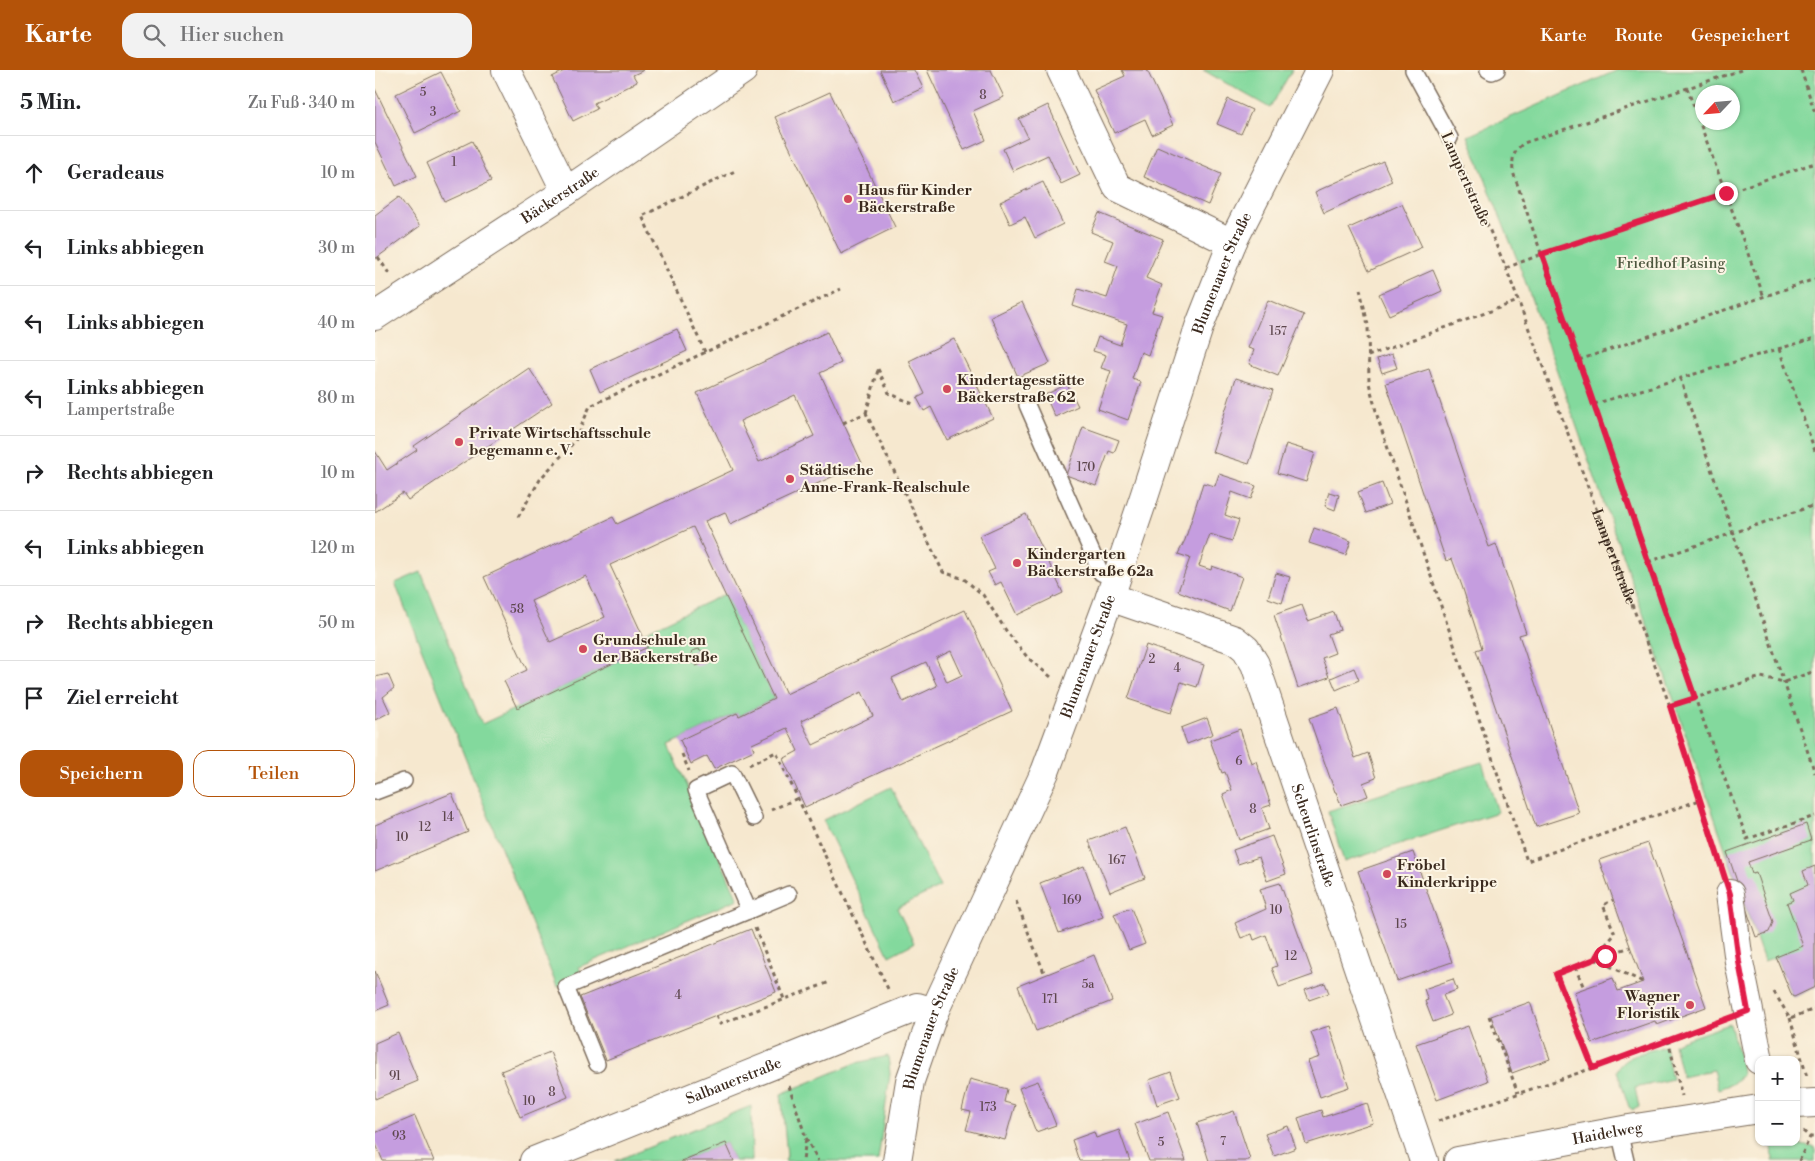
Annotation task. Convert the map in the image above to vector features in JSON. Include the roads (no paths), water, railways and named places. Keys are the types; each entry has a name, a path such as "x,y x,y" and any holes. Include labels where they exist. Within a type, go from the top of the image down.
{"street":[{"path":"506,70 566,192"},
{"name":"Bäckerstraße","path":"375,316 566,192 743,70"},
{"path":"1061,70 1117,187 1233,243"},
{"name":"Blumenauer Straße","path":"897,1161 911,1081 933,1012 1045,772 1113,588 1199,327 1233,243 1320,70"},
{"name":"Scheurlinstraße","path":"1113,588 1235,640 1246,650 1255,664 1424,1161"},
{"path":"1730,894 1739,962 1758,1056"},
{"name":"Salbauerstraße","path":"534,1161 917,1007 933,1012"},
{"path":"1799,1101 1811,1090"},
{"name":"Haidelweg","path":"1458,1161 1619,1131 1755,1110"}],"lane":[{"name":"Lampertstraße","path":"1413,70 1450,138"},
{"path":"1488,70 1492,72 1497,70"},
{"path":"1027,405 1101,573 1113,588"},
{"path":"749,911 696,790 732,773 754,818"},
{"path":"375,792 404,781"},
{"path":"597,1064 566,987 789,894"},
{"path":"1619,1131 1626,1161"}],"place":[{"name":"Haus für Kinder Bäckerstraße","path":"848,199"},
{"name":"Kindertagesstätte Bäckerstraße 62","path":"947,389"},
{"name":"Private Wirtschaftsschule begemann e. V.","path":"459,442"},
{"name":"Städtische Anne-Frank-Realschule","path":"790,479"},
{"name":"Kindergarten Bäckerstraße 62a","path":"1017,563"},
{"name":"Grundschule an der Bäckerstraße","path":"583,649"},
{"name":"Fröbel Kinderkrippe","path":"1387,874"},
{"name":"Wagner Floristik","path":"1690,1005"}],"park label":[{"name":"Friedhof Pasing","path":"1671,263"}]}
